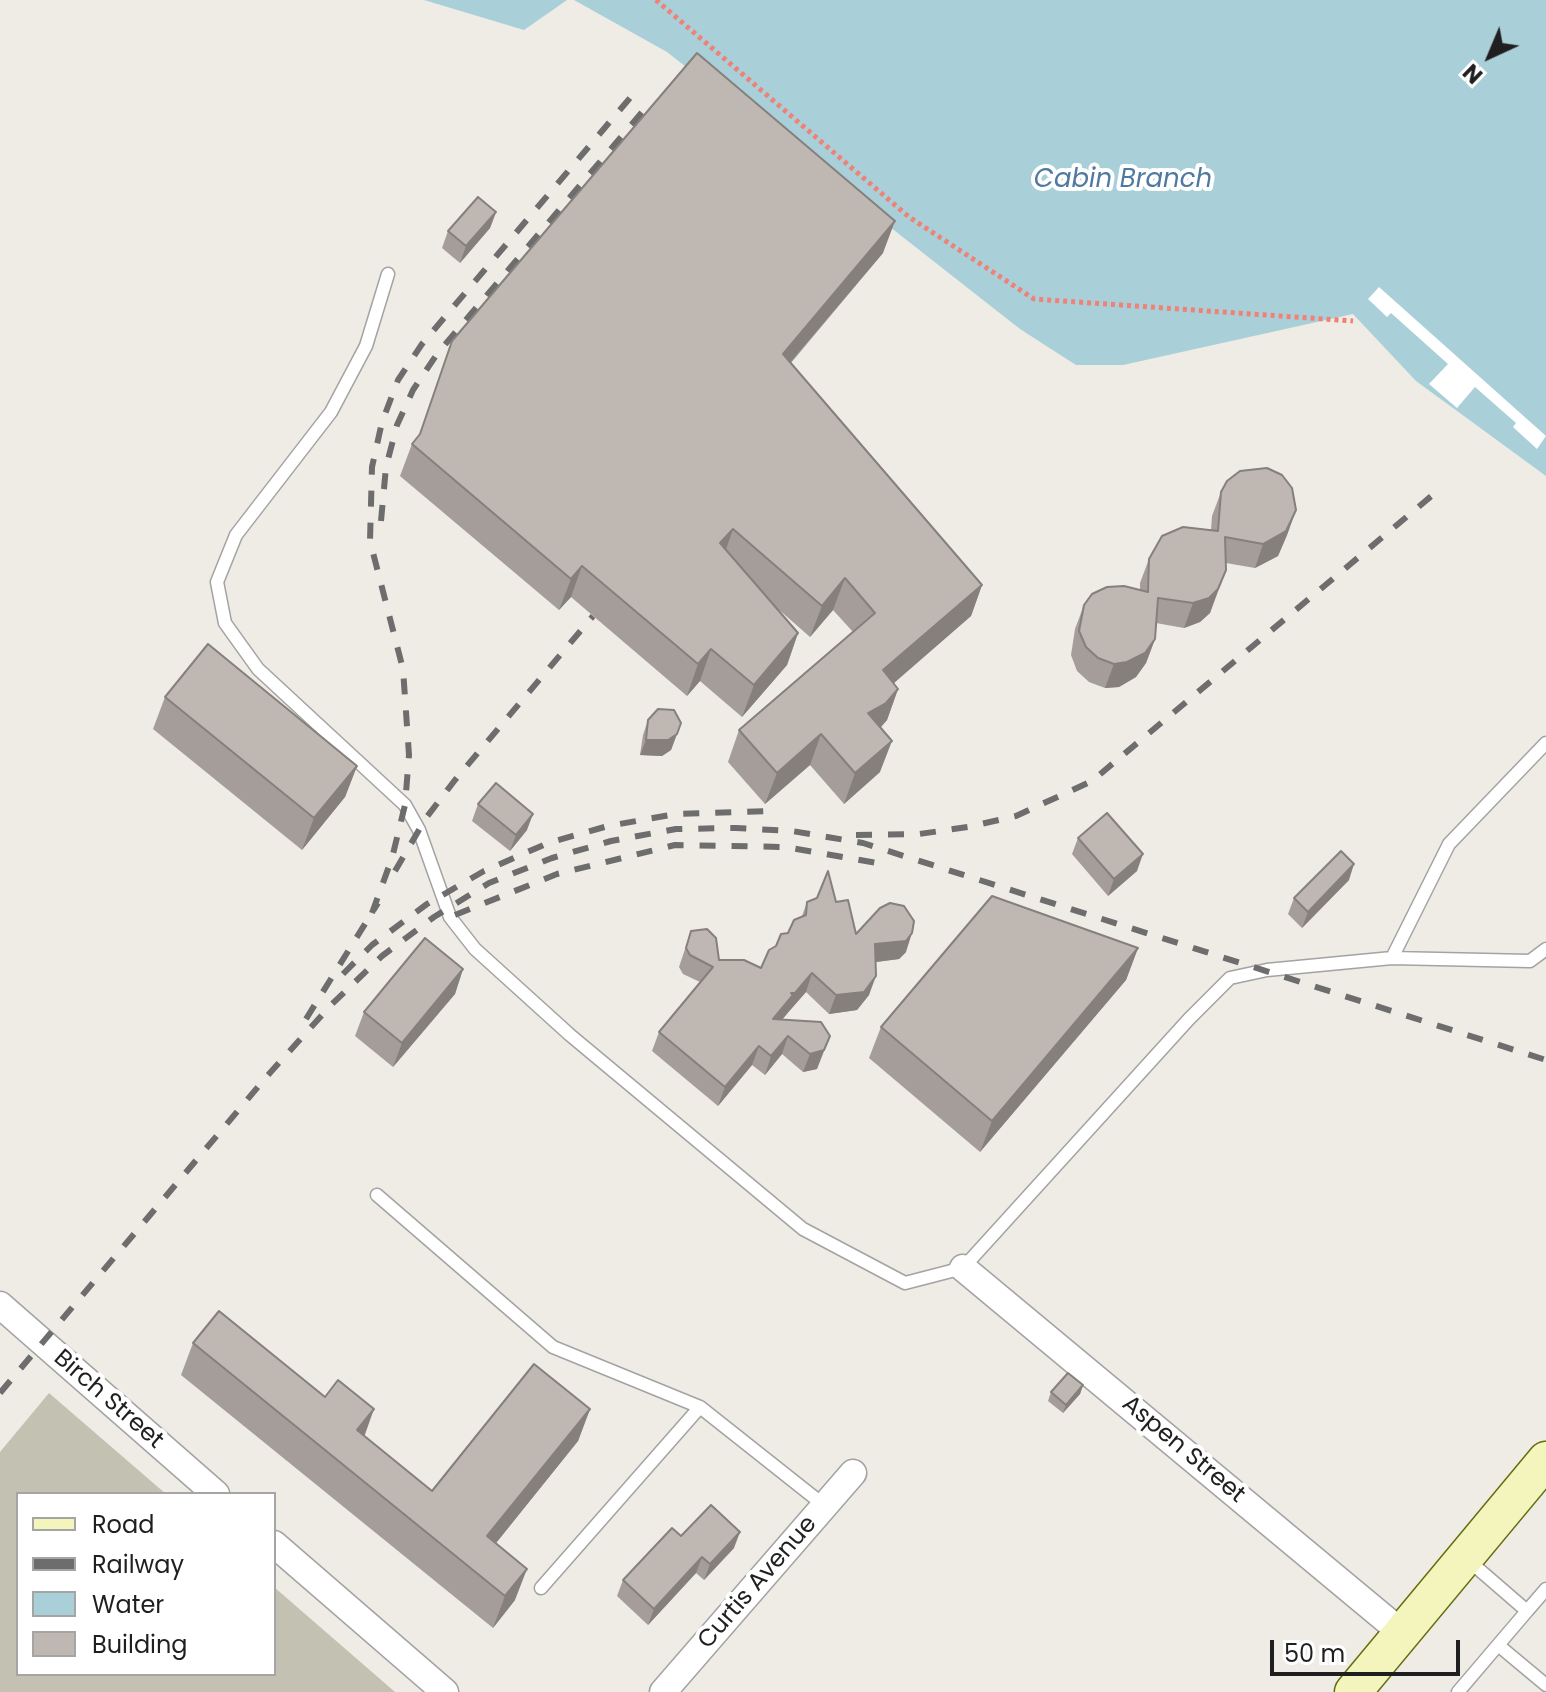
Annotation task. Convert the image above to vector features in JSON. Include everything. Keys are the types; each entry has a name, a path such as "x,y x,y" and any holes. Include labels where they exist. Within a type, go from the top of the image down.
{"main road":[{"path":"1353,1692 1546,1460"}],"street":[{"name":"Aspen Street","path":"963,1268 1402,1633"},
{"name":"Birch Street","path":"0,1305 214,1492"},
{"name":"Curtis Avenue","path":"663,1692 853,1473"},
{"path":"276,1546 445,1692"}],"lane":[{"path":"388,274 366,346 331,412 236,535 217,582 225,623 258,669 405,805 419,830 450,917 475,949 570,1035 803,1229 905,1283 963,1268 1230,978 1267,970 1392,958 1530,961 1546,949"},
{"path":"1392,958 1449,844 1546,743"},
{"path":"377,1195 553,1347 700,1407 825,1506"},
{"path":"541,1588 700,1407"},
{"path":"1465,1557 1527,1611"},
{"path":"1458,1692 1546,1589"},
{"path":"1498,1645 1546,1685"}],"path":[{"path":"656,0 909,217 1034,299 1353,321"}],"shaded area":[{"path":"49,1393 164,1492 16,1492 16,1676 276,1676 276,1589 395,1692 0,1692 0,1452"}],"water":[{"path":"424,0 567,0 524,30"},
{"name":"Cabin Branch","path":"574,0 1546,0 1546,476 1416,381 1353,314 1123,365 1076,365 1020,329 667,52"}],"pier":[{"path":"1379,287 1546,436 1537,449 1513,427 1516,423 1475,387 1457,408 1429,384 1448,364 1391,313 1387,317 1368,299"}],"building":[{"path":"697,53 895,221 783,354 982,585 883,670 898,689 886,703 868,713 892,741 855,773 821,734 777,773 739,730 875,613 845,578 822,606 733,529 720,543 798,633 754,685 711,649 698,664 582,566 571,579 412,444 420,434 452,341"},
{"path":"478,197 496,212 466,246 448,231"},
{"path":"1267,468 1282,475 1292,488 1296,510 1286,531 1263,544 1225,537 1226,570 1218,589 1209,598 1193,603 1158,598 1155,639 1145,653 1127,662 1114,664 1098,658 1086,647 1079,631 1084,605 1092,594 1107,587 1124,586 1148,592 1149,559 1162,536 1183,527 1218,531 1221,492 1227,481 1240,471"},
{"path":"208,644 357,766 314,818 165,697"},
{"path":"658,709 674,710 681,723 677,734 668,740 646,740 648,720"},
{"path":"496,783 533,814 516,835 478,804"},
{"path":"1107,813 1143,854 1114,879 1078,838"},
{"path":"1341,851 1354,864 1308,912 1294,898"},
{"path":"828,871 836,902 848,900 856,934 880,908 890,903 904,906 914,921 912,933 906,941 875,944 876,976 864,992 836,995 812,973 795,993 791,993 793,995 773,1019 821,1022 830,1036 824,1050 810,1054 788,1036 771,1056 759,1046 725,1087 659,1032 713,967 690,955 686,948 691,931 707,929 716,938 719,960 744,960 761,968 781,934 788,933 794,920 806,915 807,902 817,898"},
{"path":"992,896 1138,948 992,1121 881,1027"},
{"path":"425,938 463,969 402,1043 364,1012"},
{"path":"219,1311 325,1397 338,1380 374,1409 357,1430 432,1491 534,1364 590,1409 487,1536 527,1569 505,1596 193,1343"},
{"path":"1068,1373 1083,1385 1066,1405 1051,1392"},
{"path":"711,1505 740,1532 710,1564 702,1557 654,1609 623,1580 672,1528 681,1536"}],"railway":[{"path":"372,913 392,858 405,805 409,755 403,669 370,541 372,467 382,422 398,380 422,344 635,92"},
{"path":"381,521 386,467 397,425 413,390 437,354 649,104"},
{"path":"856,835 919,834 968,827 1016,816 1092,781 1435,493"},
{"path":"395,871 426,818 455,780 593,616"},
{"path":"343,974 372,945 427,904 484,871 548,843 608,826 676,814 775,811"},
{"path":"0,1393 268,1075 332,1004 382,956 434,917 489,883 552,858 611,841 676,829 736,828 792,831 863,843 1546,1060"},
{"path":"455,915 557,874 675,845 785,847 877,863"},
{"path":"306,1019 378,903"}]}
